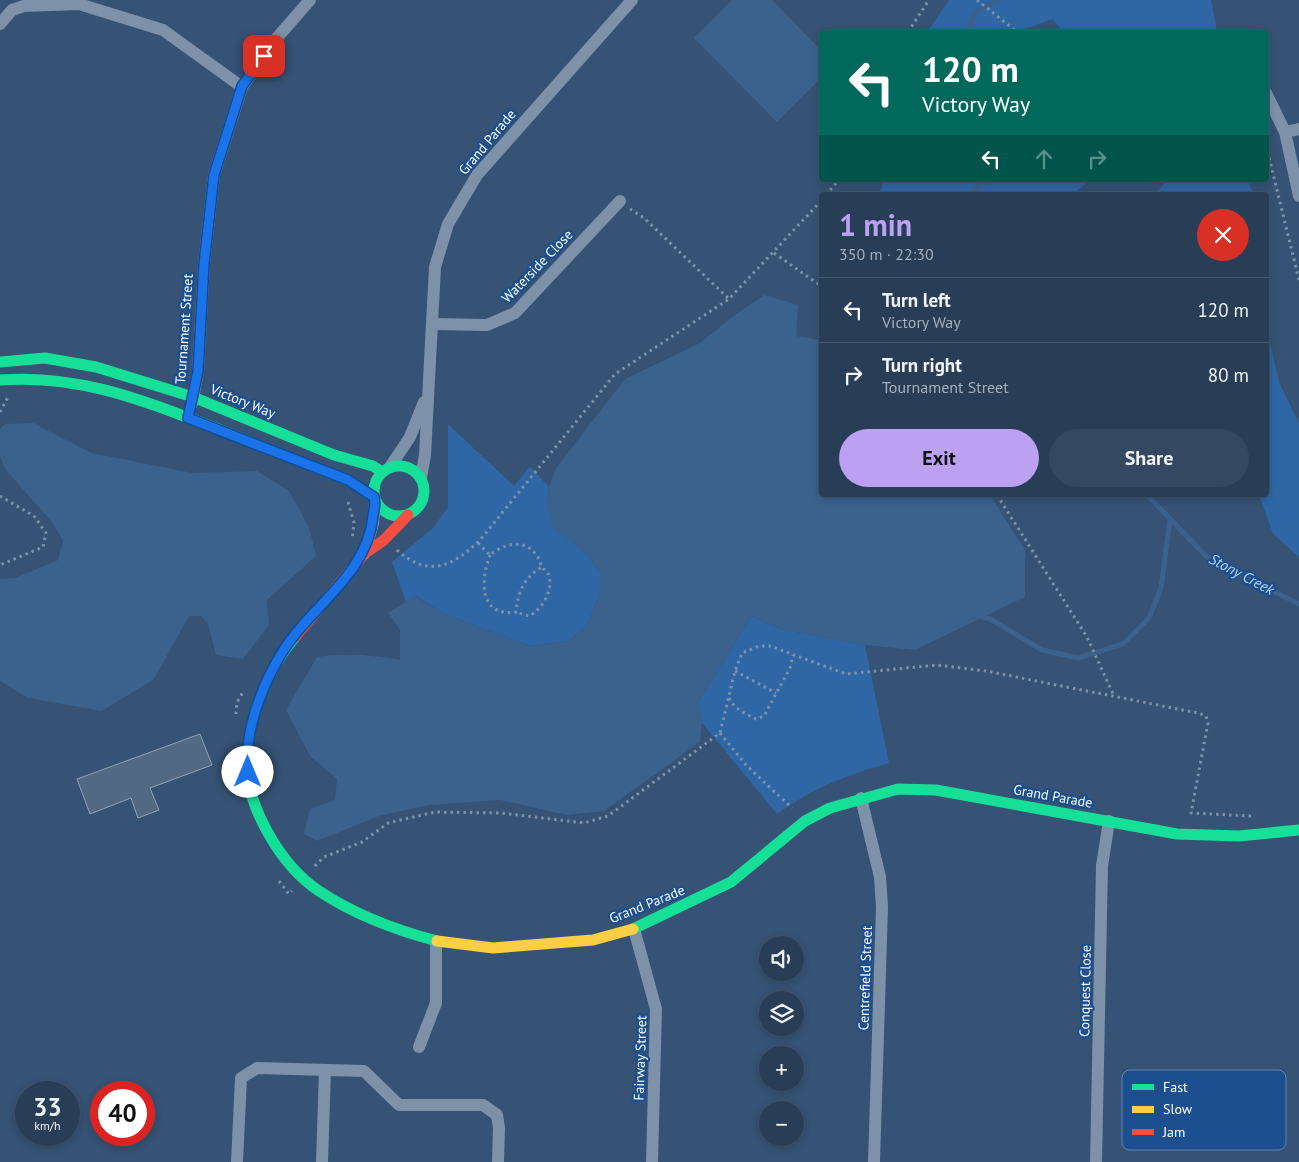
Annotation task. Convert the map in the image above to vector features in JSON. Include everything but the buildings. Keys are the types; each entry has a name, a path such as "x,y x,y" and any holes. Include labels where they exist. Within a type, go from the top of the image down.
{"street":[{"name":"Tournament Street","path":"188,418 198,371 204,264 214,175 242,86 275,40 310,0"},
{"name":"Grand Parade","path":"421,478 425,455 435,267 448,224 477,175 632,0"},
{"path":"0,24 12,10 24,6 79,4 163,30 242,86"},
{"path":"1269,99 1285,132 1299,196"},
{"path":"1285,132 1299,129"},
{"name":"Waterside Close","path":"432,324 487,325 515,313 620,201"},
{"name":"Victory Way","path":"0,362 45,358 96,367 193,397 334,455 386,470"},
{"path":"0,380 20,377 72,381 131,395 348,480 375,499 390,515 408,515 421,504 424,495 421,478 407,467 386,470 374,487 375,499"},
{"name":"Grand Parade","path":"386,470 410,437 427,395"},
{"name":"Grand Parade","path":"364,554 372,523 375,499"},
{"name":"Grand Parade","path":"408,515 384,540 364,554 344,581 308,620 280,655 252,722 247,756 250,788 266,828 283,858 317,890 378,923 436,941 493,948 593,940 634,929 731,882 805,820 830,808 898,789 936,790 1177,834 1239,836 1299,830"},
{"name":"Centrefield Street","path":"861,798 873,842 881,892 874,1162"},
{"name":"Conquest Close","path":"1096,1162 1102,866 1109,821"},
{"name":"Fairway Street","path":"634,929 656,1009 652,1162"},
{"path":"419,1047 436,1003 436,941"},
{"path":"237,1162 241,1078 257,1068 364,1071 398,1105 483,1105 497,1115 499,1128 498,1162"},
{"path":"322,1162 325,1070"}],"path":[{"path":"909,30 929,0"},
{"path":"977,0 1015,30"},
{"path":"1269,158 1299,280"},
{"path":"829,192 837,182"},
{"path":"620,201 644,218 729,299"},
{"path":"396,549 411,562 429,568 450,563 465,554 478,543 615,374 729,299 819,203"},
{"path":"774,253 819,285"},
{"path":"0,412 10,392 5,393"},
{"path":"342,495 348,500 354,524 351,543"},
{"path":"0,496 34,516 46,533 43,547 0,565"},
{"path":"998,497 1087,637 1114,696"},
{"path":"478,543 490,555"},
{"path":"509,544 522,544 531,549 548,573 550,582 544,602 535,613 529,616 516,612 506,613 498,611 488,604 484,592 484,578 490,555 509,544"},
{"path":"516,612 518,596 525,582 533,572 542,567"},
{"path":"317,864 324,857 362,842 388,823 435,812 502,813 584,823 608,816 720,734 735,671 742,653 759,646 770,646 846,674 937,665 986,671 1206,716 1208,724 1191,813 1260,815"},
{"path":"728,698 732,704 756,719 764,716 790,668 793,655"},
{"path":"735,671 776,693"},
{"path":"235,720 238,702 246,686"},
{"path":"720,734 746,765 792,808"},
{"path":"274,874 289,894"}],"shaded area":[{"path":"732,0 772,0 819,48 819,80 777,122 694,38"},
{"path":"949,0 1211,0 1217,30 1061,30 1053,19 1023,30 928,30"},
{"path":"883,182 1088,182 1076,192 881,192"},
{"path":"1165,182 1249,182 1252,192 1157,192"},
{"path":"764,295 798,305 796,336 819,340 819,497 991,497 1025,550 1025,597 915,650 865,645 780,629 752,616 698,702 702,723 700,742 604,811 567,815 500,800 429,805 379,816 317,841 304,834 310,809 335,800 337,779 310,756 286,710 317,657 358,655 400,660 400,630 388,613 415,596 442,613 530,646 569,641 585,627 594,609 600,592 600,572 589,556 553,527 547,506 549,487 556,468 625,379 700,343 732,317"},
{"path":"1269,339 1279,382 1299,423 1299,557 1273,534 1260,497 1269,497"},
{"path":"33,423 92,453 193,473 257,471 289,491 309,527 316,556 267,600 269,625 243,659 216,655 208,624 201,616 189,616 154,679 102,711 28,698 0,681 0,579 15,578 58,560 63,541 52,522 5,469 0,456 0,429 5,424"},
{"path":"448,424 514,486 530,466 549,487 547,506 553,526 589,556 600,572 600,592 594,609 585,627 569,641 530,646 442,613 416,596 406,602 392,562 433,528 448,507"},
{"path":"752,616 780,629 865,645 889,763 830,783 804,796 777,814 702,723 698,702"}],"waterway":[{"name":"Stony Creek","path":"968,30 975,13 999,0"},
{"name":"Stony Creek","path":"971,192 986,182"},
{"name":"Stony Creek","path":"1149,497 1210,560 1299,604"},
{"path":"977,616 990,619 1042,650 1078,658 1123,644 1149,618 1161,588 1170,519"}],"traffic: fast":[{"path":"0,362 45,358 96,367 193,397 334,455 373,466 382,472"},
{"path":"0,380 28,379 55,381 82,385 133,398 348,480 374,497"},
{"path":"394,466 404,466 417,473 424,486 424,491 424,496 417,509 404,516 394,516 385,512 378,505 374,496 374,486 378,477 385,470 394,466"},
{"path":"295,637 269,677 252,723 247,755 247,773 258,812 278,849 305,880 319,891 376,921 437,941"},
{"path":"633,929 731,882 805,821 830,808 898,789 936,790 1177,834 1239,836 1299,830"}],"traffic: slow":[{"path":"437,941 493,948 593,940 633,929"}],"traffic: jam":[{"path":"295,637 364,554 384,540 408,515"}],"route":[{"path":"248,772 247,756 252,722 264,688 280,655 308,620 344,581 364,554 375,502 374,497 348,480 188,418 198,371 204,264 214,175 242,86 264,56"}]}
